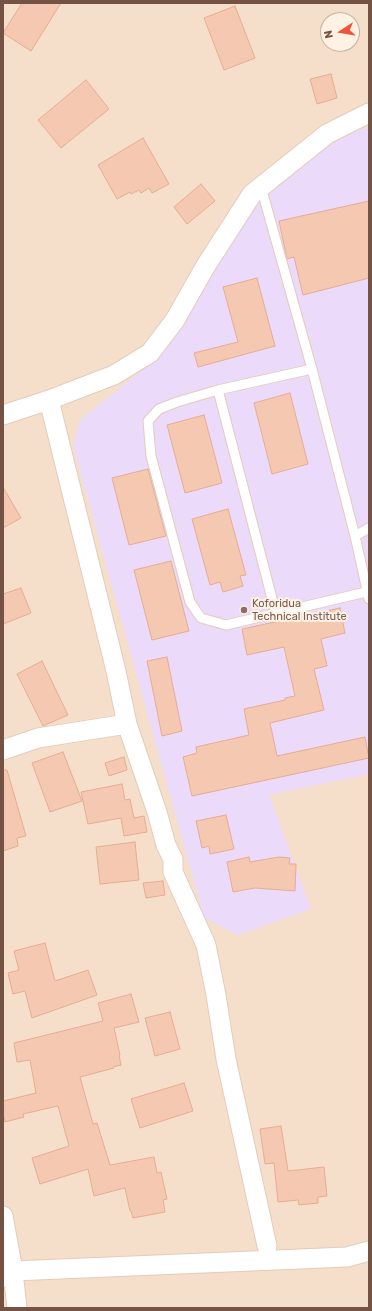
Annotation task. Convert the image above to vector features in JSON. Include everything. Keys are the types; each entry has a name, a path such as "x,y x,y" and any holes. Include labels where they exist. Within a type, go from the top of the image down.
{"street":[{"path":"3,415 49,400 114,375 150,353 175,320 205,267 252,194 327,134 369,113"},
{"path":"49,400 116,671 127,724 157,812 166,845 173,859 173,872 206,945 226,1058 267,1246"},
{"path":"3,750 38,738 127,724"},
{"path":"3,1216 8,1274 17,1308"},
{"path":"8,1274 347,1258 369,1252"}],"lane":[{"path":"261,187 312,369 355,536 368,596 226,624 201,618 190,602 150,456 148,421 159,409 177,402 218,390 312,369"},
{"path":"218,390 276,614"},
{"path":"355,536 369,528"}],"shaded area":[{"path":"3,3 369,3 369,1308 3,1308"},
{"name":"Koforidua Technical Institute","path":"369,127 369,774 269,795 311,909 238,935 204,918 73,446 80,420 151,363 264,193 336,138"}],"building":[{"path":"22,3 61,3 31,51 3,33"},
{"path":"235,6 255,58 224,70 204,18"},
{"path":"331,74 337,98 317,104 310,79"},
{"path":"86,80 109,109 61,148 38,120"},
{"path":"143,138 169,184 152,193 149,188 141,193 139,190 131,194 130,192 117,199 98,165"},
{"path":"201,184 215,201 187,224 174,207"},
{"path":"369,201 369,278 303,295 294,257 287,259 279,221"},
{"path":"257,278 275,346 198,367 194,353 238,342 223,287"},
{"path":"290,393 308,464 272,474 254,403"},
{"path":"204,415 222,483 185,493 167,425"},
{"path":"148,469 166,536 129,545 112,478"},
{"path":"3,487 21,518 3,528"},
{"path":"228,509 246,575 240,576 243,586 223,592 220,582 210,585 192,519"},
{"path":"171,561 189,631 152,640 134,570"},
{"path":"21,588 31,613 3,624 3,594"},
{"path":"340,608 345,633 321,639 327,666 314,669 324,710 270,723 277,756 365,737 369,758 192,796 183,757 197,753 196,747 249,735 244,709 285,700 285,698 295,696 284,647 247,655 242,629"},
{"path":"167,657 182,731 162,736 147,661"},
{"path":"42,661 68,715 43,726 17,674"},
{"path":"63,752 82,801 50,812 32,763"},
{"path":"124,757 127,770 109,776 105,763"},
{"path":"3,770 7,770 26,836 17,838 18,846 3,851"},
{"path":"122,784 125,800 130,799 134,818 144,816 147,832 124,836 121,818 88,824 81,792"},
{"path":"226,815 234,849 210,854 209,846 202,848 196,821"},
{"path":"135,842 139,880 100,884 96,847"},
{"path":"249,857 250,862 279,857 290,858 289,864 296,864 295,891 255,888 233,892 227,862"},
{"path":"163,881 165,895 146,898 143,883"},
{"path":"45,943 55,981 88,970 97,995 32,1018 25,991 13,994 8,973 19,970 14,951"},
{"path":"131,994 139,1022 114,1028 121,1065 80,1077 93,1124 97,1123 110,1165 154,1157 157,1173 161,1172 167,1199 163,1200 165,1212 133,1218 125,1188 94,1196 88,1169 40,1184 32,1158 69,1146 58,1106 23,1114 24,1117 5,1122 3,1114 3,1101 36,1093 30,1060 17,1062 14,1043 103,1021 98,1003"},
{"path":"170,1012 180,1049 155,1056 145,1018"},
{"path":"184,1083 193,1111 140,1128 131,1099"},
{"path":"281,1126 288,1171 324,1167 327,1196 318,1197 318,1203 299,1205 298,1200 278,1202 274,1163 265,1164 260,1129"}],"place":[{"name":"Koforidua Technical Institute","path":"244,610"}]}
